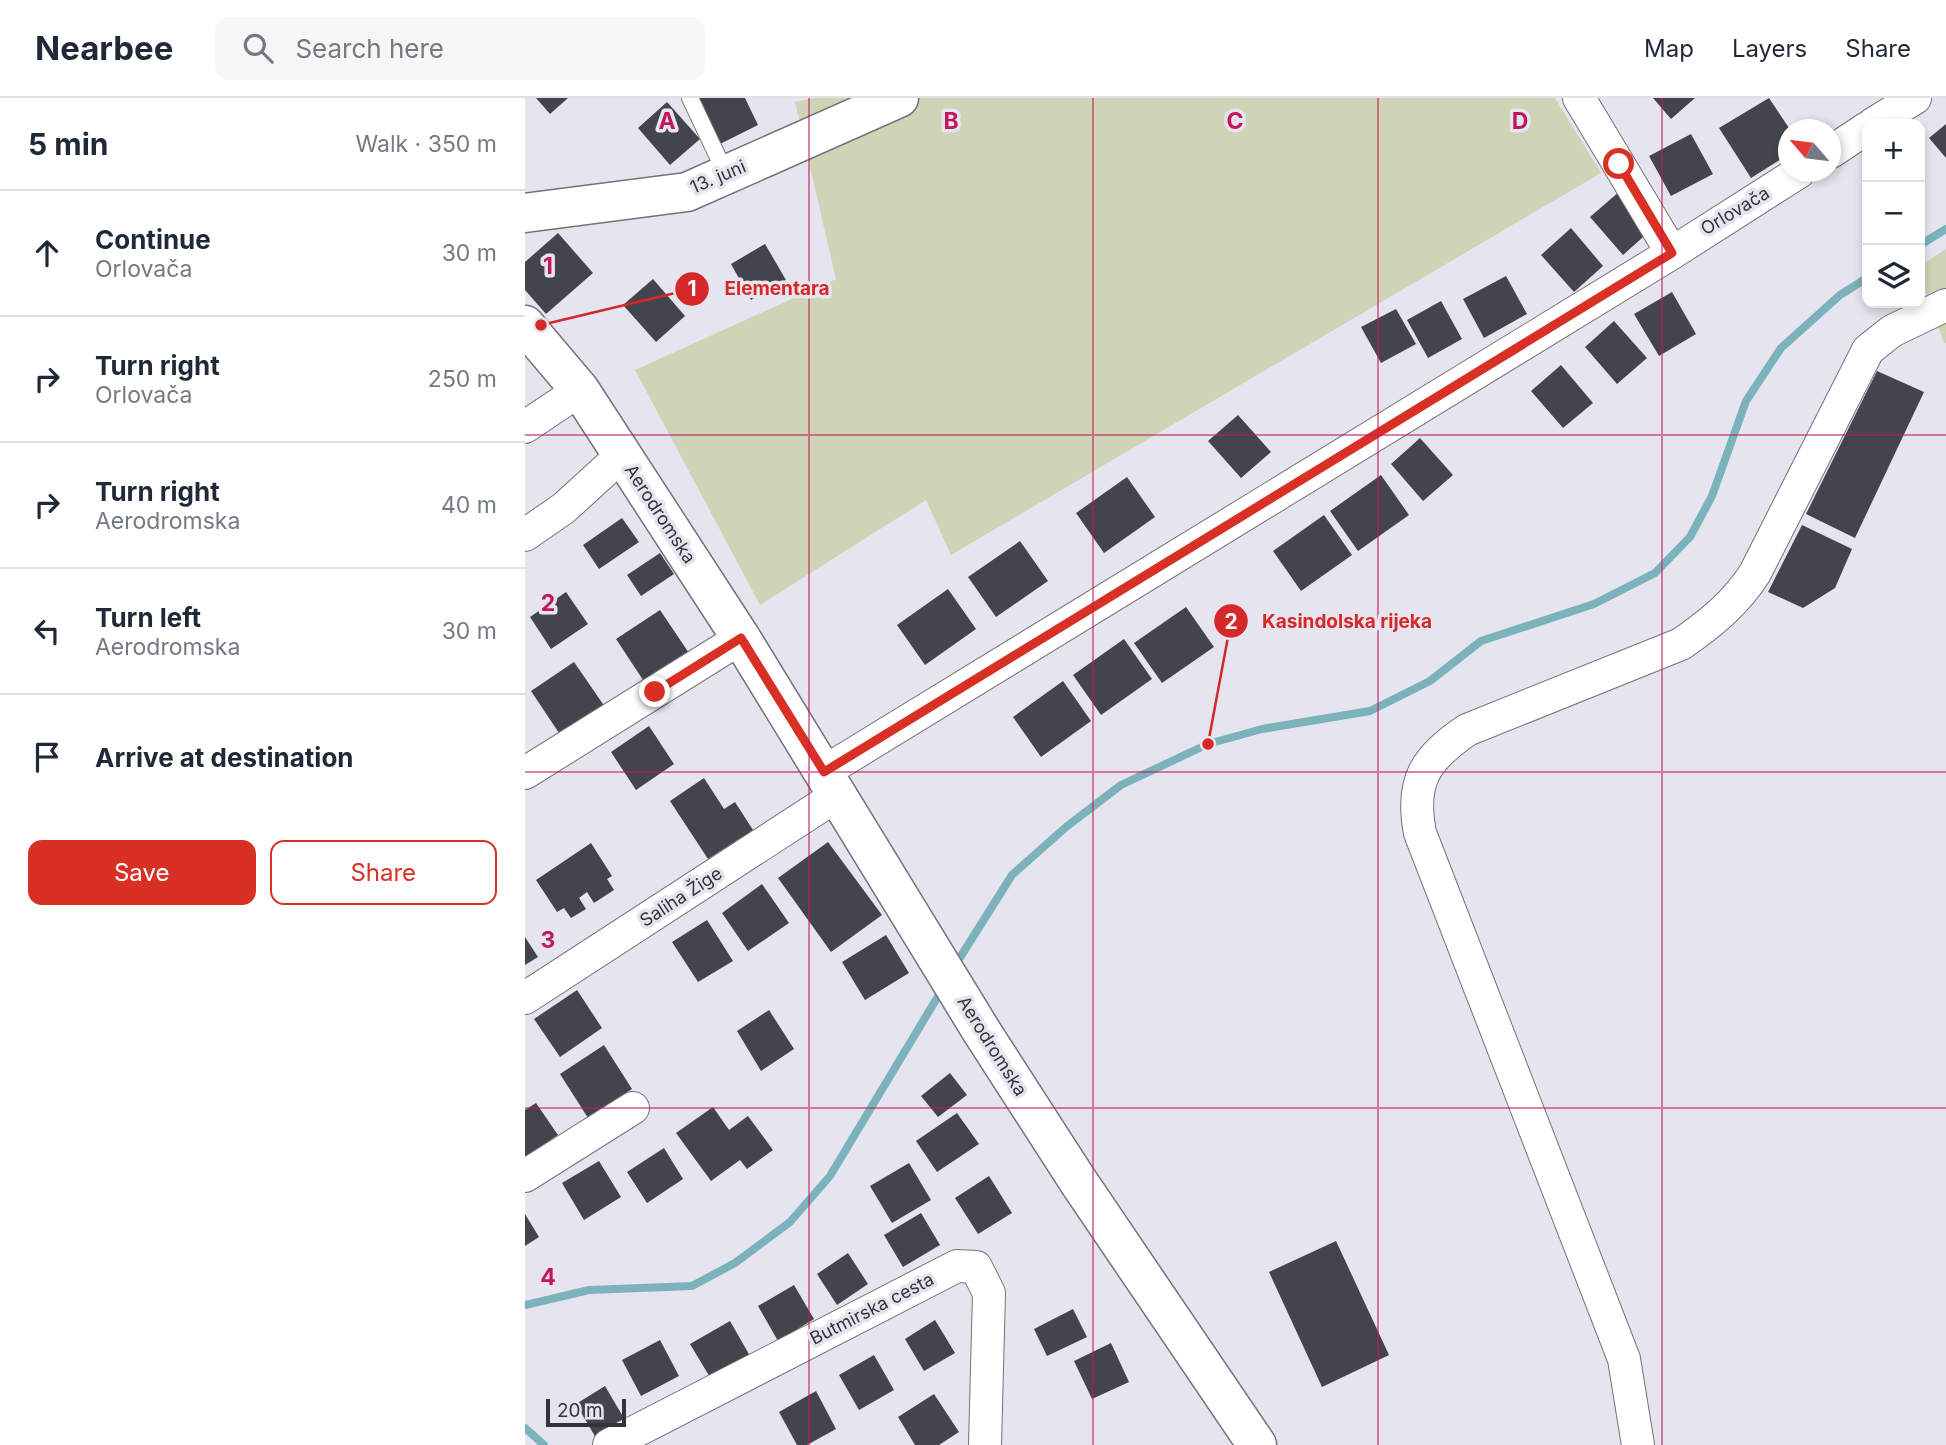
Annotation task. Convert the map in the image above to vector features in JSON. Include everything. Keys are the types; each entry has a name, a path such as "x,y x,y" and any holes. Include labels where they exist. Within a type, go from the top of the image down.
{"street":[{"name":"13. juni","path":"525,213 687,192 899,98"},
{"path":"1579,98 1672,253"},
{"path":"1881,119 1915,98"},
{"path":"1841,145 1862,131"},
{"name":"Orlovača","path":"830,784 1783,182"},
{"path":"1638,1445 1625,1360 1420,833 1415,808 1418,784 1427,765 1445,745 1468,730 1681,644 1711,622 1743,592 1755,573 1868,350 1892,331 1946,306"},
{"name":"Aerodromska","path":"525,325 580,390 741,638 982,1032 1078,1181 1257,1445"},
{"path":"525,427 580,390"},
{"path":"525,535 564,508 622,455"},
{"path":"525,773 741,638"},
{"name":"Saliha Žige","path":"525,998 830,784"},
{"path":"525,1176 633,1108"},
{"name":"Butmirska cesta","path":"609,1445 957,1265 976,1267 989,1293 985,1445"}],"lane":[{"path":"690,98 726,174"}],"green space":[{"path":"815,98 1555,98 1601,173 951,555 926,500 760,605 635,370 836,279 795,102"},
{"path":"1946,249 1946,343 1925,291 1925,263"}],"building":[{"path":"536,98 568,98 550,114"},
{"path":"698,98 745,98 758,125 720,144"},
{"path":"1653,98 1695,98 1671,119"},
{"path":"1769,98 1783,119 1778,119 1778,161 1751,178 1719,128"},
{"path":"667,102 700,139 670,165 638,128"},
{"path":"1946,124 1946,158 1929,138"},
{"path":"1691,134 1713,174 1671,196 1649,156"},
{"path":"1620,191 1652,229 1623,255 1590,217"},
{"path":"1571,228 1603,266 1574,292 1541,255"},
{"path":"558,233 593,273 546,314 525,290 525,262"},
{"path":"765,244 786,280 751,300 731,264"},
{"path":"1506,276 1527,314 1484,338 1463,299"},
{"path":"653,279 685,316 656,342 623,305"},
{"path":"1672,292 1696,334 1659,356 1634,314"},
{"path":"1441,301 1462,339 1428,358 1407,320"},
{"path":"1396,309 1416,344 1381,363 1361,327"},
{"path":"1614,321 1647,358 1617,384 1585,347"},
{"path":"1561,365 1593,403 1563,428 1531,391"},
{"path":"1877,371 1924,392 1855,538 1806,514"},
{"path":"1238,415 1271,452 1241,478 1208,441"},
{"path":"1420,438 1453,475 1423,501 1391,464"},
{"path":"1381,475 1409,515 1358,551 1330,511"},
{"path":"1127,477 1155,517 1104,553 1076,513"},
{"path":"1324,515 1352,555 1301,591 1273,551"},
{"path":"622,518 639,542 599,569 583,545"},
{"path":"1802,525 1852,549 1835,588 1803,608 1768,592"},
{"path":"1020,541 1048,581 996,617 968,577"},
{"path":"660,553 674,574 641,596 627,575"},
{"path":"948,589 976,629 925,665 897,625"},
{"path":"566,592 588,624 551,649 530,617"},
{"path":"1186,607 1214,647 1162,683 1134,643"},
{"path":"660,610 691,656 647,686 616,639"},
{"path":"1124,639 1152,679 1101,715 1073,675"},
{"path":"574,662 605,707 561,736 531,691"},
{"path":"1063,681 1091,721 1041,757 1013,717"},
{"path":"649,726 674,764 636,790 611,752"},
{"path":"704,778 724,809 735,802 753,830 708,859 670,801"},
{"path":"828,842 882,915 831,952 778,878"},
{"path":"591,843 612,876 607,879 614,890 594,903 587,892 579,898 586,909 571,918 564,908 557,912 536,880"},
{"path":"762,884 789,923 748,951 722,913"},
{"path":"707,920 733,961 698,982 672,942"},
{"path":"886,935 909,973 865,1000 842,962"},
{"path":"525,937 538,957 525,965"},
{"path":"577,990 602,1028 560,1057 534,1019"},
{"path":"769,1010 794,1049 761,1071 737,1031"},
{"path":"604,1045 632,1089 588,1118 560,1074"},
{"path":"950,1073 967,1095 938,1117 921,1096"},
{"path":"536,1103 558,1135 525,1157 525,1110"},
{"path":"713,1107 729,1130 748,1116 773,1150 747,1169 740,1160 711,1181 676,1133"},
{"path":"957,1113 979,1144 937,1172 916,1141"},
{"path":"664,1148 683,1179 647,1203 627,1172"},
{"path":"599,1161 621,1197 584,1220 562,1183"},
{"path":"909,1163 931,1200 892,1223 870,1186"},
{"path":"989,1176 1012,1213 978,1234 955,1198"},
{"path":"921,1213 940,1245 903,1267 884,1235"},
{"path":"525,1214 539,1237 525,1246"},
{"path":"1336,1241 1389,1355 1322,1387 1269,1272"},
{"path":"848,1253 868,1284 837,1305 817,1274"},
{"path":"794,1285 814,1319 778,1341 758,1306"},
{"path":"1073,1309 1087,1337 1047,1356 1034,1329"},
{"path":"935,1320 955,1353 924,1371 905,1339"},
{"path":"730,1321 750,1356 711,1379 690,1344"},
{"path":"660,1340 679,1376 641,1396 622,1360"},
{"path":"1111,1343 1129,1382 1092,1399 1074,1361"},
{"path":"874,1355 894,1390 859,1410 839,1375"},
{"path":"605,1386 625,1420 596,1438 576,1404"},
{"path":"816,1391 836,1429 807,1445 797,1445 779,1412"},
{"path":"934,1394 959,1432 939,1445 915,1445 898,1417"}],"waterway":[{"path":"1925,242 1946,229"},
{"path":"954,967 1012,875 1066,827 1121,785 1208,744 1262,729 1370,711 1430,681 1481,641 1594,604 1655,573 1690,537 1712,496 1746,401 1781,348 1840,295 1862,281"},
{"path":"525,1305 589,1290 692,1286 735,1263 790,1222 830,1176 943,988"},
{"path":"525,1428 544,1445"}],"place":[{"name":"Elementara","path":"541,325"},
{"name":"Kasindolska rijeka","path":"1208,744"}],"route":[{"path":"655,692 741,638 824,772 1672,253 1619,164"}]}
